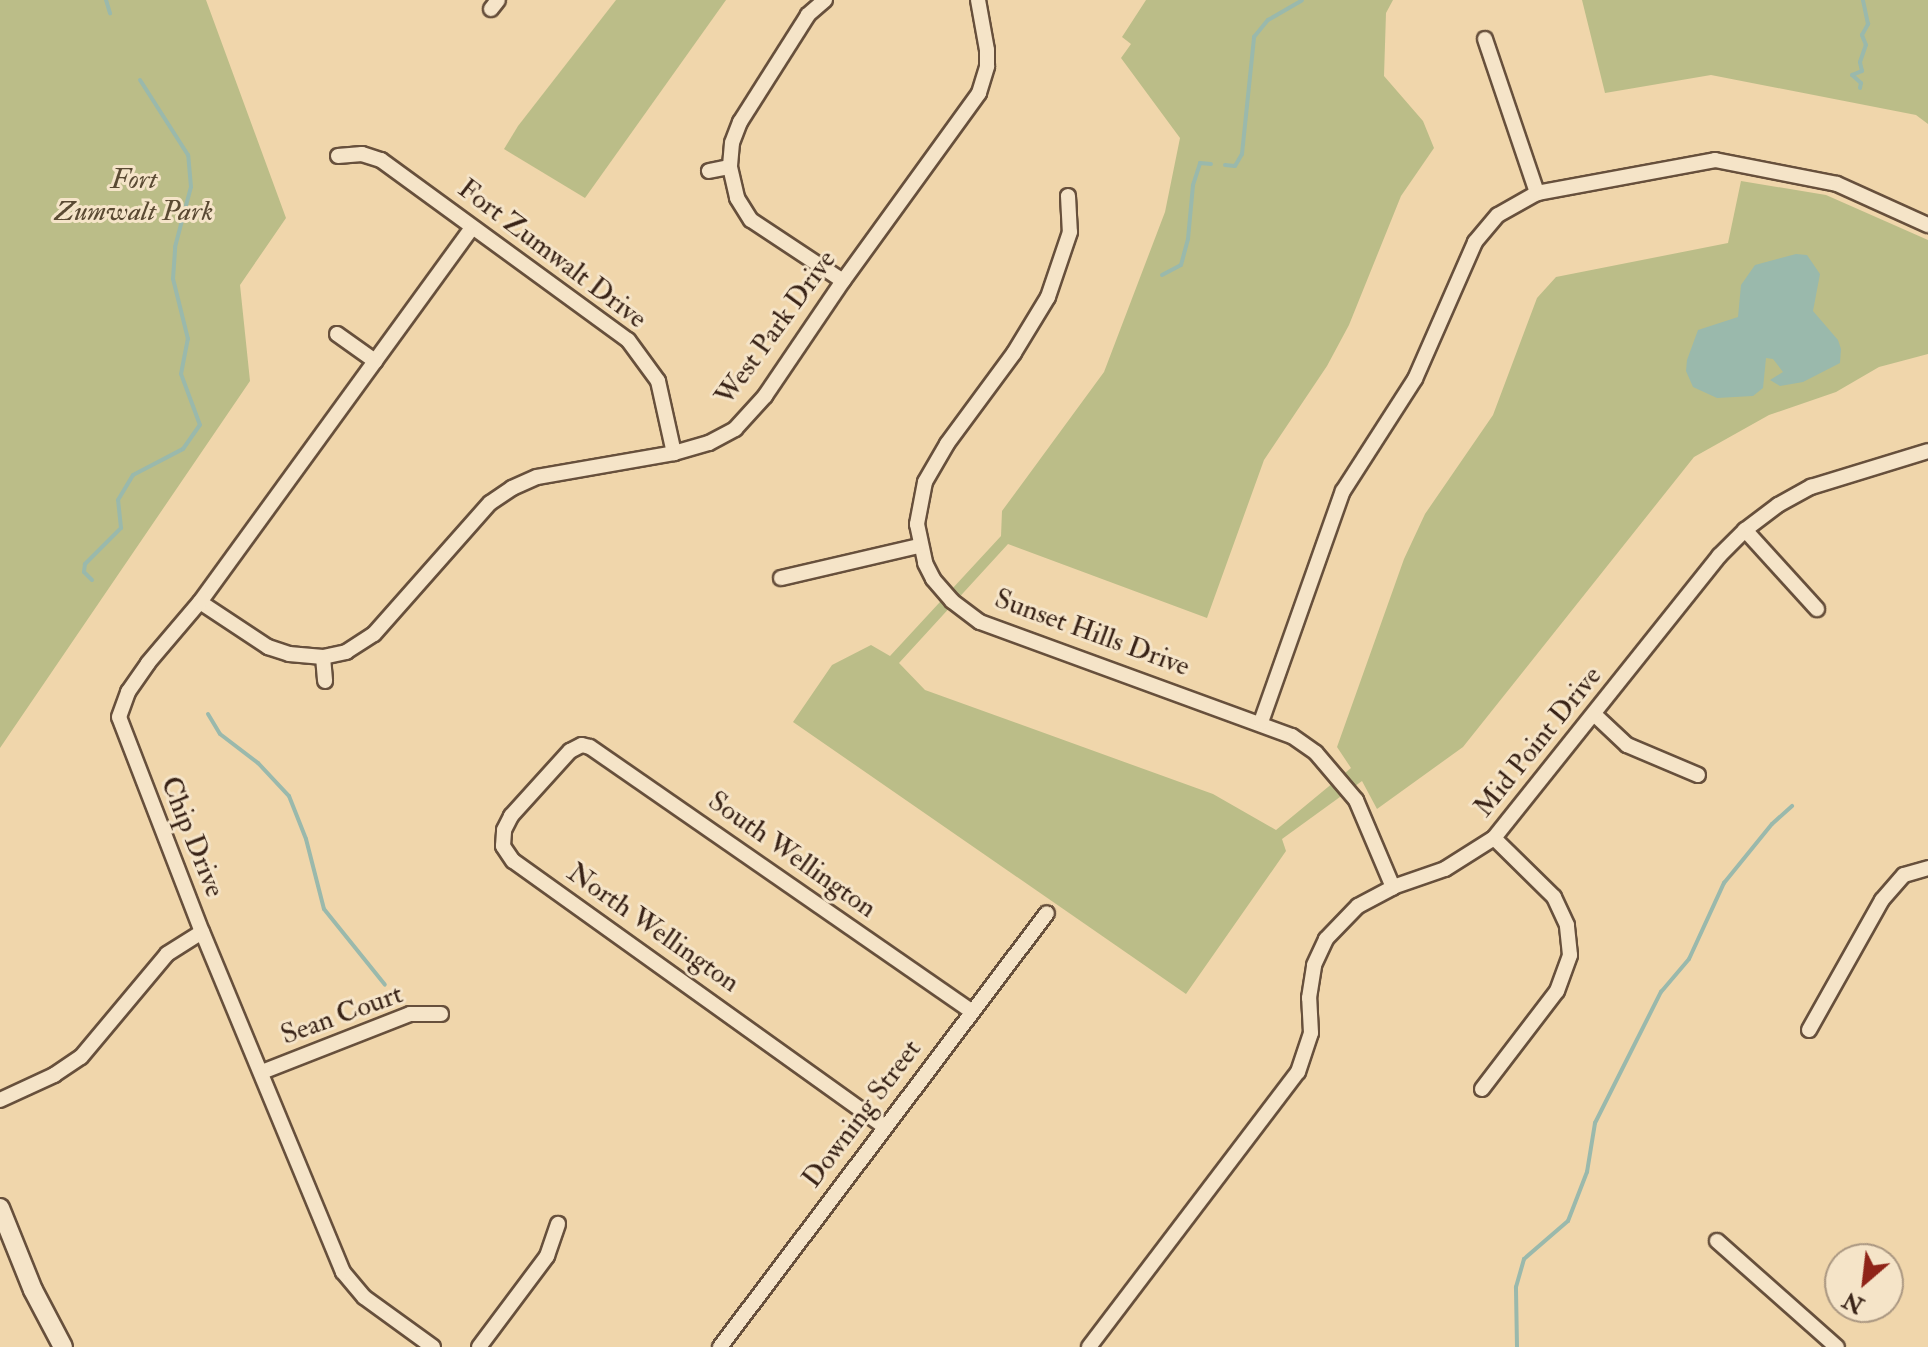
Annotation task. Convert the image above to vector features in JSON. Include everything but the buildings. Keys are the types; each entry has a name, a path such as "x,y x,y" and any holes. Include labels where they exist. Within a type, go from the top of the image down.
{"street":[{"path":"825,0 808,15 740,122 732,143 730,167 737,198 751,220 843,281"},
{"name":"West Park Drive","path":"200,602 268,647 289,654 323,657 346,652 374,634 490,503 512,488 537,477 674,453 709,443 740,423 765,396 843,281 979,93 987,66 987,47 978,0"},
{"path":"1485,39 1537,193"},
{"name":"Fort Zumwalt Drive","path":"338,156 362,154 381,160 635,347 649,364 661,389 674,453"},
{"path":"1261,722 1347,483 1422,366 1475,242 1498,215 1537,193 1715,160 1837,184 1928,225"},
{"path":"709,171 730,167"},
{"name":"Sunset Hills Drive","path":"1068,196 1070,232 1048,297 1014,353 947,444 925,482 917,524 919,546 933,579 954,603 980,622 1261,722 1292,736 1316,753 1345,782 1366,818 1393,887"},
{"name":"Chip Drive","path":"433,1347 364,1297 343,1272 202,932 119,717 128,692 148,663 200,602 472,227"},
{"path":"337,334 375,361"},
{"name":"Mid Point Drive","path":"1089,1347 1298,1072 1311,1033 1309,998 1314,965 1326,939 1358,906 1393,887 1445,869 1494,838 1719,556 1745,530 1778,505 1811,487 1928,451"},
{"path":"1745,530 1817,609"},
{"path":"781,578 919,546"},
{"path":"323,657 325,681"},
{"path":"1595,715 1627,745 1698,775"},
{"name":"South Wellington","path":"582,745 600,754 971,1011"},
{"name":"North Wellington","path":"582,745 570,751 511,816 504,830 503,846 513,861 885,1127"},
{"path":"1482,1089 1557,991 1570,955 1567,925 1554,897 1494,838"},
{"path":"1809,1030 1882,900 1904,875 1928,868"},
{"name":"Downing Street","path":"720,1347 1047,913"},
{"path":"0,1100 54,1075 81,1057 167,954 202,932"},
{"name":"Sean Court","path":"262,1072 410,1014 441,1014"},
{"path":"0,1208 33,1290 63,1347"},
{"path":"479,1347 547,1256 558,1224"},
{"path":"1717,1241 1837,1347"}],"green space":[{"name":"Fort Zumwalt Park","path":"0,0 206,0 286,218 240,285 250,381 0,748"},
{"path":"616,0 726,0 585,198 504,149 518,126"},
{"path":"1146,0 1393,0 1386,13 1384,76 1423,121 1434,148 1401,196 1349,325 1327,366 1264,460 1207,618 1008,544 899,663 925,690 1213,794 1276,830 1351,768 1337,747 1404,559 1425,514 1493,415 1537,298 1556,277 1728,243 1741,181 1826,195 1928,240 1928,354 1879,367 1836,392 1769,415 1694,457 1463,747 1377,809 1362,781 1282,839 1286,851 1186,994 793,722 832,665 871,645 890,656 1001,536 1002,511 1104,372 1165,212 1180,138 1121,58 1131,44 1122,37"},
{"path":"1582,0 1928,0 1928,124 1916,115 1711,75 1605,93"}],"shaded area":[{"path":"1796,254 1807,255 1820,274 1813,311 1838,340 1840,363 1803,382 1780,386 1770,380 1783,372 1773,359 1766,358 1763,388 1753,396 1717,398 1693,387 1686,371 1698,330 1738,317 1741,285 1755,265"}],"waterway":[{"path":"106,0 110,13"},
{"path":"1225,165 1235,166 1242,154 1254,37 1268,20 1302,0"},
{"path":"1860,88 1861,83 1852,75 1862,71 1860,62 1866,45 1862,35 1868,24 1863,0"},
{"path":"92,580 84,572 85,564 121,528 118,500 133,475 183,449 200,425 181,374 188,339 173,279 175,247 191,187 188,155 140,80"},
{"path":"1162,275 1181,265 1188,239 1193,185 1200,163 1211,164"},
{"path":"208,714 220,734 258,763 289,796 306,839 324,909 385,985"},
{"path":"1517,1347 1516,1287 1524,1259 1568,1221 1587,1172 1595,1123 1661,992 1689,959 1724,883 1772,824 1792,806"}]}
